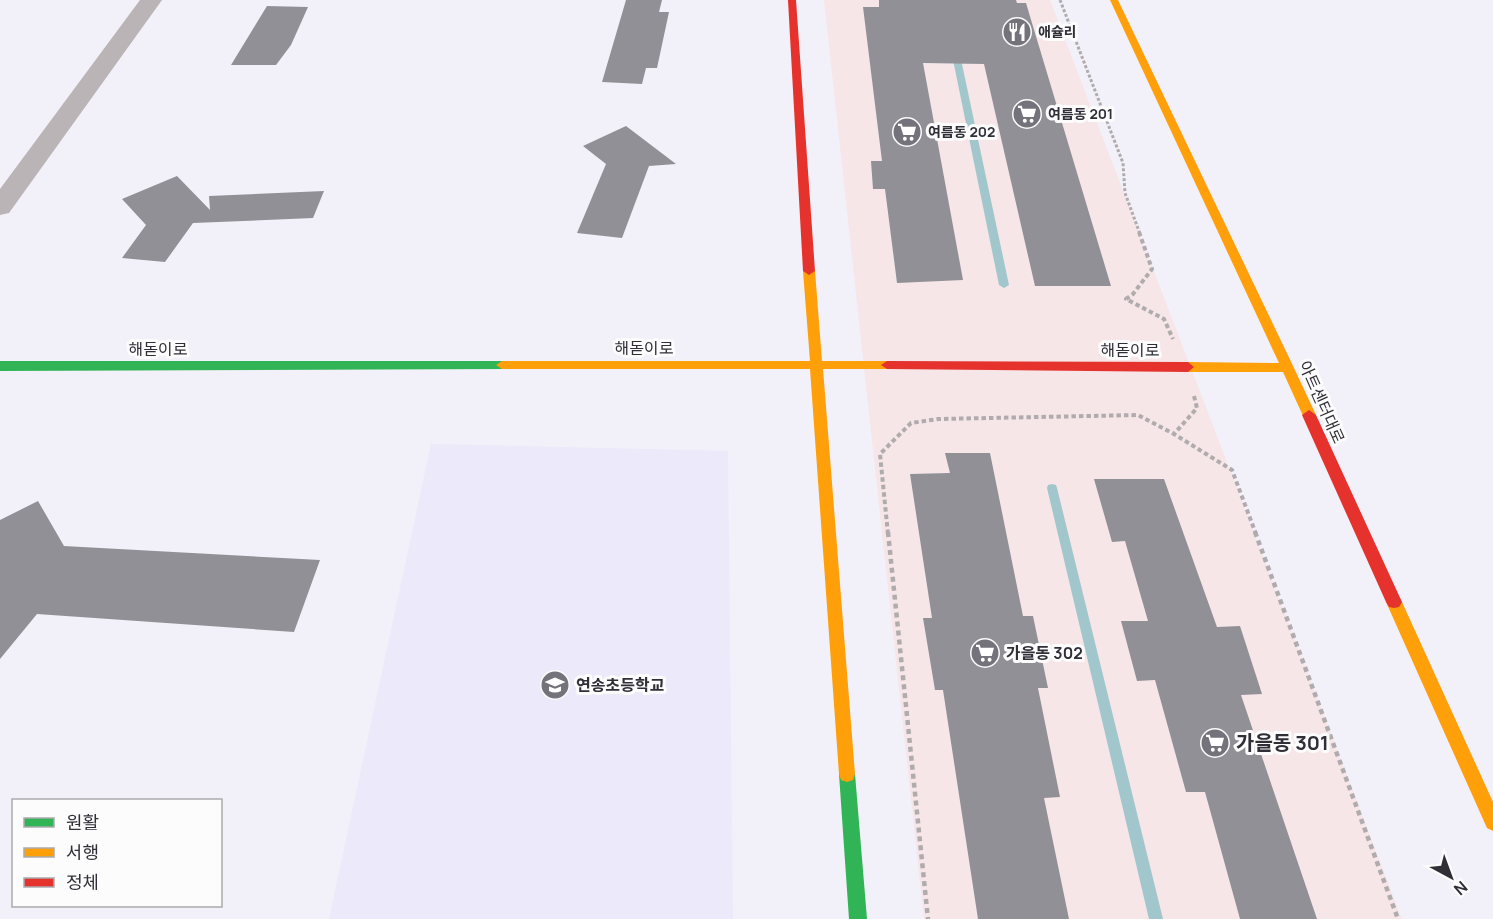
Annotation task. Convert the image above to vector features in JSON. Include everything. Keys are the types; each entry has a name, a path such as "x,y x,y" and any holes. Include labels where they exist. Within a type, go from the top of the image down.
{"street":[{"path":"0,207 151,0"},
{"path":"792,0 815,364 858,919"},
{"name":"아트센터대로","path":"1114,0 1288,368 1493,822"},
{"name":"해돋이로","path":"0,366 815,364 1288,368"}],"path":[{"path":"1060,0 1123,163 1125,193 1152,269 1133,294 1126,298 1164,319 1170,330"},
{"path":"1174,434 1197,408 1193,393"},
{"path":"928,919 880,454 911,423 938,419 1138,415 1232,470 1398,919"}],"shaded area":[{"path":"824,0 1050,0 1402,919 924,919"},
{"name":"연송초등학교","path":"431,444 728,451 733,919 329,919"}],"building":[{"path":"626,0 662,0 659,12 669,12 657,68 646,68 642,84 602,82"},
{"path":"879,0 1016,0 1017,3 1026,3 1111,286 1035,286 984,64 923,63 963,280 897,283 885,189 873,189 871,161 882,161 863,7 879,7"},
{"path":"267,6 308,7 291,45 276,65 231,65"},
{"path":"626,126 676,164 649,166 622,238 577,233 606,164 583,146"},
{"path":"177,176 210,210 209,196 324,191 313,218 193,223 165,262 122,258 146,225 122,199"},
{"name":"가을동 302","path":"945,453 990,453 1023,616 1033,616 1048,688 1038,688 1060,797 1044,798 1069,919 978,919 943,690 935,690 923,618 932,618 910,474 950,473"},
{"name":"가을동 301","path":"1094,479 1164,479 1217,627 1240,626 1262,694 1241,695 1317,919 1240,919 1205,792 1186,792 1155,680 1137,681 1121,621 1148,621 1125,541 1112,542"},
{"path":"38,501 64,546 320,560 294,632 37,614 0,659 0,520"}],"waterway":[{"path":"955,50 1004,285"},
{"path":"1052,488 1156,919"}],"traffic: fast":[{"path":"0,366 502,365"},
{"path":"847,774 858,919"}],"traffic: slow":[{"path":"1114,0 1309,415"},
{"path":"809,271 847,774"},
{"path":"502,365 887,365"},
{"path":"1188,367 1288,368"},
{"path":"1394,602 1493,822"}],"traffic: jam":[{"path":"792,0 809,271"},
{"path":"887,365 1188,367"},
{"path":"1309,415 1394,602"}],"place":[{"name":"애슐리","path":"1017,32"},
{"name":"여름동 201","path":"1027,114"},
{"name":"여름동 202","path":"907,132"},
{"name":"가을동 302","path":"985,653"},
{"name":"연송초등학교","path":"555,685"},
{"name":"가을동 301","path":"1215,743"}]}
